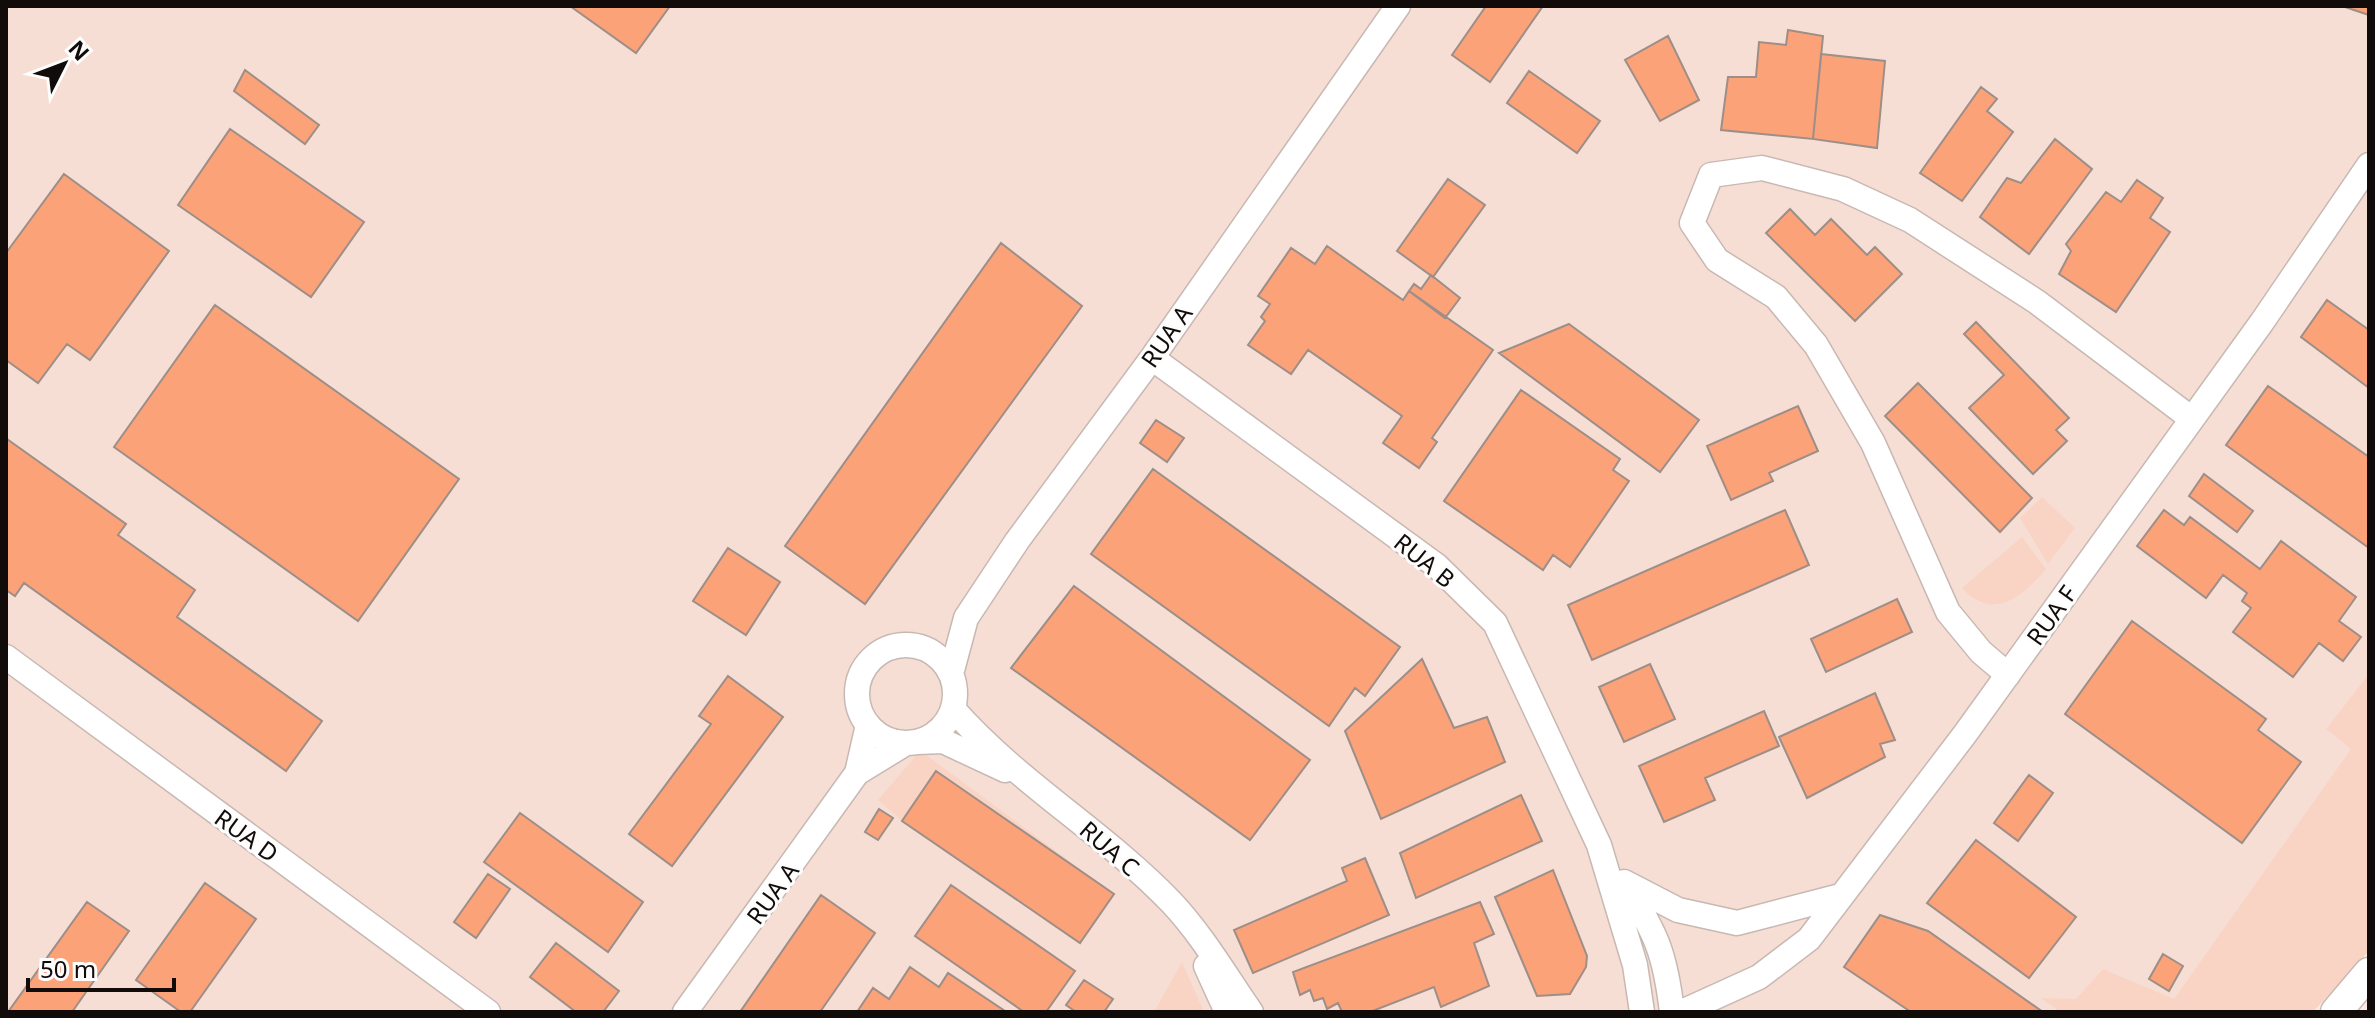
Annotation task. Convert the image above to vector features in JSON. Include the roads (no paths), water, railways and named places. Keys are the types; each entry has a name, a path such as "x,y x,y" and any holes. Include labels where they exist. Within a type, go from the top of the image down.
{"main road":[{"path":"2336,1012 2369,973"},
{"path":"2350,1012 2369,986"}],"street":[{"name":"RUA A","path":"951,674 966,618 1017,541 1152,358 1398,6"},
{"name":"RUA F","path":"1682,1012 1759,977 1809,939 2008,675 2369,165"},
{"path":"2008,675 1981,652 1948,612 1873,443 1816,345 1776,297 1717,260 1692,223 1711,175 1762,168 1843,189 1910,220 2037,302 2192,419"},
{"name":"RUA B","path":"1152,358 1437,566 1495,623 1599,845 1635,965 1642,1012"},
{"path":"922,648 966,618"},
{"path":"893,647 922,648 944,663 951,674 953,709 940,730 912,743 892,741 868,725 858,696 859,680 867,666 893,647"},
{"name":"RUA D","path":"6,657 488,1012"},
{"name":"RUA C","path":"953,709 1022,778 1100,836 1174,905 1251,1012"},
{"name":"RUA A","path":"685,1012 857,773 868,725"},
{"name":"RUA C","path":"912,743 943,741 1022,778"},
{"name":"RUA A","path":"857,773 912,743"},
{"name":"RUA B","path":"1599,845 1653,928 1666,962 1672,1012"},
{"name":"RUA B","path":"1624,882 1678,910 1737,923 1840,896"},
{"name":"RUA C","path":"1189,927 1227,1012"}]}
